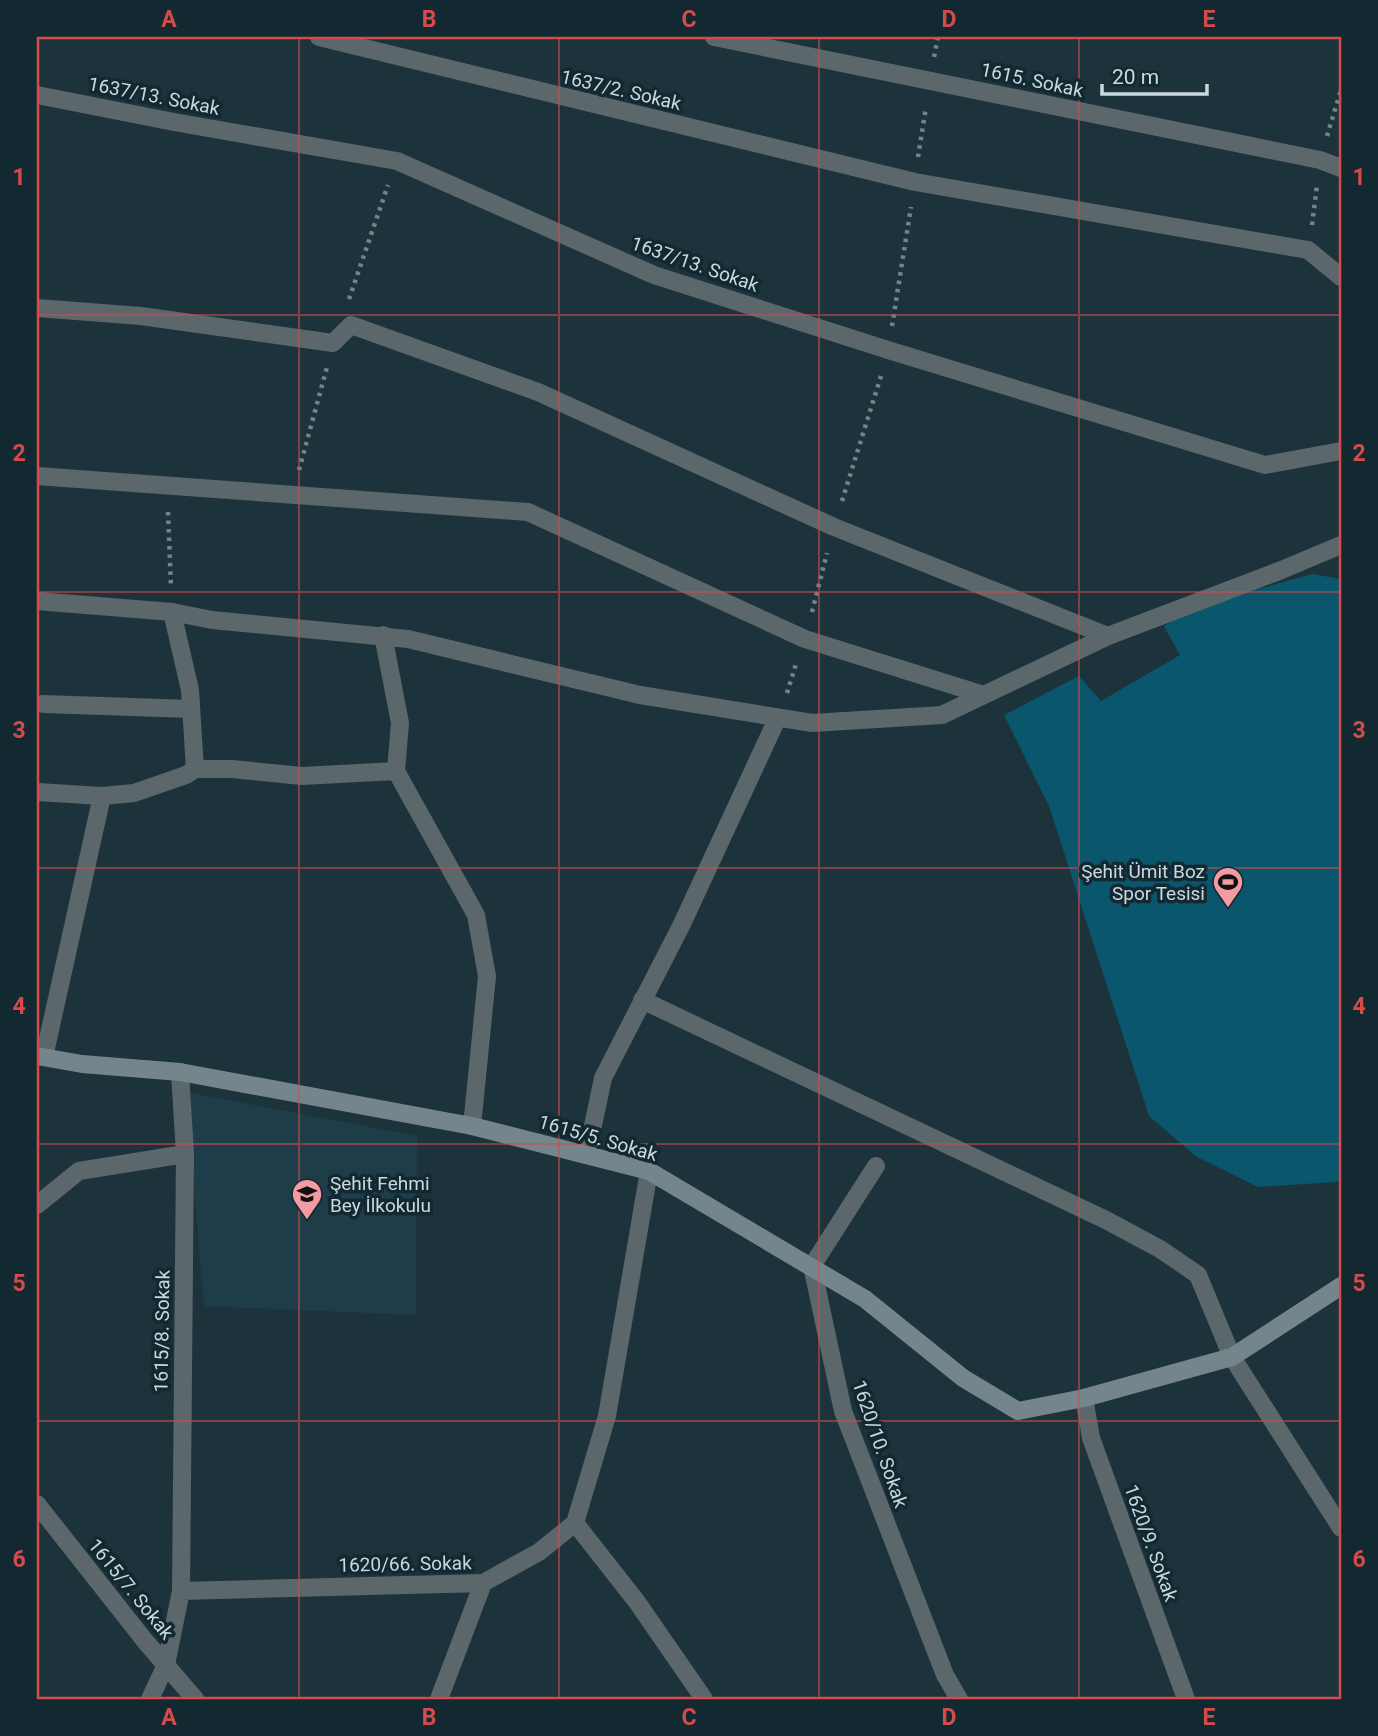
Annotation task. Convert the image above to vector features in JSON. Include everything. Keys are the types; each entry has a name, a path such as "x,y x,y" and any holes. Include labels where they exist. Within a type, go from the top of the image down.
{"main road":[{"name":"1615/5. Sokak","path":"40,1056 82,1064 180,1072 472,1126 649,1171 865,1299 963,1378 1018,1411 1084,1398 1233,1357 1341,1286"}],"street":[{"name":"1637/2. Sokak","path":"319,37 915,181 1308,250"},
{"name":"1615. Sokak","path":"714,37 1320,160 1341,167"},
{"name":"1637/13. Sokak","path":"37,95 397,161 653,275 1265,465 1341,451"},
{"path":"1308,250 1341,277"},
{"path":"37,308 141,316 333,343 351,325 538,392 834,527 1108,636"},
{"path":"37,476 528,512 805,639 984,695"},
{"path":"37,601 172,612 212,620 383,635 640,695 812,723 942,715 1108,636 1341,545"},
{"path":"172,612 190,690 195,769"},
{"path":"383,635 400,723 396,771 476,915 487,976 472,1126"},
{"path":"43,704 191,709"},
{"path":"587,1154 603,1078 682,924 778,719"},
{"path":"37,792 102,796 134,793 186,775 195,769 232,769 302,776 396,771"},
{"path":"40,1056 102,796"},
{"path":"642,1000 1107,1220 1160,1249 1198,1275 1233,1357 1341,1528"},
{"name":"1615/8. Sokak","path":"180,1072 185,1154 181,1591"},
{"path":"37,1205 79,1171 185,1154"},
{"path":"812,1266 876,1166"},
{"path":"649,1171 607,1416 575,1522 637,1602 704,1699"},
{"name":"1620/10. Sokak","path":"812,1266 843,1411 945,1675 959,1699"},
{"name":"1620/9. Sokak","path":"1084,1398 1090,1438 1186,1699"},
{"name":"1615/7. Sokak","path":"37,1504 195,1699"},
{"name":"1620/66. Sokak","path":"181,1591 483,1583 539,1552 575,1522"},
{"path":"439,1699 483,1583"},
{"path":"150,1699 166,1665 181,1591"}],"path":[{"path":"1308,250 1320,160 1341,90"},
{"path":"292,494 333,343 397,161"},
{"path":"167,485 172,612"},
{"path":"778,719 805,639"}],"shaded area":[{"path":"1312,574 1341,579 1341,1179 1336,1182 1258,1187 1197,1157 1149,1116 1049,806 1004,715 1079,676 1101,701 1180,655 1164,626 1191,608"},
{"name":"Şehit Fehmi Bey İlkokulu","path":"186,1092 417,1136 416,1315 204,1306"}],"place":[{"name":"Şehit Ümit Boz Spor Tesisi","path":"1228,909"},
{"name":"Şehit Fehmi Bey İlkokulu","path":"307,1221"}]}
